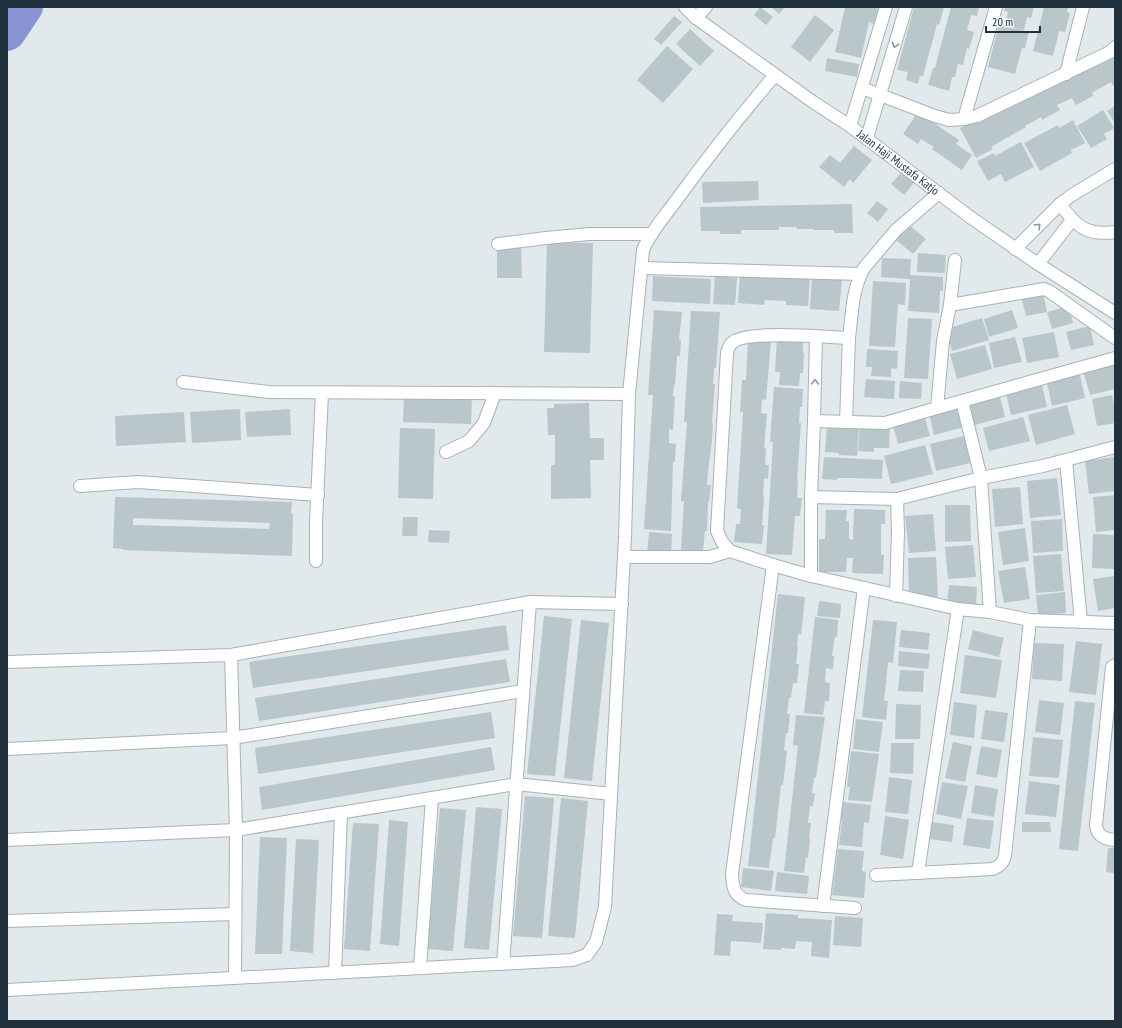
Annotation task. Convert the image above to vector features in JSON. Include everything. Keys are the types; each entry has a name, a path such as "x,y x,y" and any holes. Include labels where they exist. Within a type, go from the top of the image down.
{"street":[{"name":"Jalan Haji Mustafa Katjo","path":"685,7 696,18 813,102 867,138 1016,249 1115,313"},
{"path":"696,18 706,7"},
{"path":"850,126 886,7"},
{"path":"867,138 906,7"},
{"path":"964,119 996,7"},
{"path":"1066,74 1083,7"},
{"path":"862,88 935,116 949,120 964,119 978,116 1110,52 1115,47"},
{"path":"7,990 572,960 587,955 596,942 605,907 622,604 629,394 643,250 645,244 703,164 775,75"},
{"path":"1016,249 1060,204 1115,169"},
{"path":"846,422 849,338 854,294 861,274 864,268 896,230 939,193"},
{"path":"1060,204 1072,220 1080,227 1105,234 1115,232"},
{"path":"1038,264 1072,220"},
{"path":"498,244 589,234 652,234"},
{"path":"937,408 943,340 950,305 955,260"},
{"path":"642,268 861,274"},
{"path":"950,305 1044,289 1115,338"},
{"path":"849,338 750,336 732,342 728,347 717,531 722,542 730,551 811,576 958,609 990,612 1030,620 1115,623"},
{"path":"811,576 811,497 816,337"},
{"path":"814,421 885,423 1115,358"},
{"path":"183,382 269,392 629,394"},
{"path":"316,561 322,393"},
{"path":"446,452 469,441 484,423 495,394"},
{"path":"962,401 981,478 990,612"},
{"path":"811,497 896,499 981,478 1043,466 1115,447"},
{"path":"1066,460 1081,622"},
{"path":"80,486 138,482 318,495"},
{"path":"896,499 898,532 896,596"},
{"path":"624,557 710,557 730,551"},
{"path":"773,565 732,874 734,891 739,897 746,900 855,908"},
{"path":"823,906 864,588"},
{"path":"7,662 231,655 530,602 622,604"},
{"path":"503,964 530,602"},
{"path":"918,872 958,609"},
{"path":"876,875 993,869 1000,865 1004,859 1030,620"},
{"path":"231,655 236,830 235,978"},
{"path":"1115,665 1112,667 1096,825 1100,836 1115,840"},
{"path":"7,749 233,738 523,691"},
{"path":"7,840 236,830 516,784 611,794"},
{"path":"420,968 432,798"},
{"path":"336,973 342,813"},
{"path":"7,921 236,914"}],"building":[{"path":"760,7 773,17 766,25 754,15"},
{"path":"771,7 785,7 779,14"},
{"path":"845,7 878,7 874,24 869,22 861,58 835,52"},
{"path":"914,7 944,7 939,25 937,24 923,76 920,76 918,84 906,80 908,72 897,70"},
{"path":"951,7 979,7 977,16 971,15 967,30 974,32 969,49 967,48 963,65 958,64 955,77 952,77 949,91 928,85 933,68 935,68"},
{"path":"1005,7 1034,7 1031,18 1027,17 1024,30 1005,25 1008,12 1004,11"},
{"path":"1044,7 1068,7 1067,12 1070,13 1065,32 1059,31 1053,56 1033,51"},
{"path":"815,15 834,30 810,62 791,47"},
{"path":"674,16 682,22 661,45 654,39"},
{"path":"999,24 1029,32 1025,48 1022,48 1015,74 988,67"},
{"path":"690,29 714,51 700,66 676,44"},
{"path":"667,46 693,69 663,103 637,80"},
{"path":"1115,53 1115,84 1112,85 1111,82 1092,93 1093,96 1076,105 1072,98 1057,105 1060,110 1042,120 1041,117 1025,126 1026,127 991,147 993,149 976,158 960,128 977,120 979,123"},
{"path":"827,58 859,64 857,77 825,71"},
{"path":"1115,106 1115,123 1107,111"},
{"path":"1103,110 1114,128 1104,134 1107,139 1091,148 1077,126"},
{"path":"918,112 959,140 956,144 972,155 962,170 932,149 934,147 921,139 918,144 903,134"},
{"path":"1073,120 1085,143 1071,150 1072,153 1040,171 1024,143 1058,125 1059,128"},
{"path":"1021,142 1034,167 1005,182 1001,174 988,181 977,161 994,153 995,156"},
{"path":"854,146 872,160 853,183 850,179 844,187 819,167 830,155 840,163"},
{"path":"901,173 914,183 904,195 891,184"},
{"path":"758,181 759,200 703,203 702,182"},
{"path":"877,201 888,209 878,222 867,213"},
{"path":"852,204 853,233 834,233 834,230 797,229 796,227 779,227 779,230 741,230 741,234 720,234 720,231 701,231 700,207"},
{"path":"909,225 926,239 913,254 896,240"},
{"path":"547,242 593,243 590,353 544,352"},
{"path":"521,247 522,278 497,278 497,248"},
{"path":"918,253 946,255 945,273 917,272"},
{"path":"882,258 911,259 910,275 943,277 943,291 940,291 939,313 908,311 910,279 881,277"},
{"path":"740,274 810,278 808,306 786,305 786,301 765,300 764,305 738,303"},
{"path":"653,276 711,279 710,304 652,301"},
{"path":"715,276 737,278 735,305 713,304"},
{"path":"812,277 842,279 839,311 810,309"},
{"path":"873,281 906,283 905,305 898,304 895,347 869,346"},
{"path":"1043,292 1047,312 1026,316 1021,297"},
{"path":"1069,306 1073,323 1052,329 1047,312"},
{"path":"654,310 682,312 679,340 681,340 680,356 677,356 673,396 675,397 673,430 669,429 669,443 676,444 675,462 673,462 671,531 644,529 653,395 648,395"},
{"path":"1012,310 1018,328 989,337 984,319"},
{"path":"691,311 720,312 716,368 714,368 713,384 715,384 712,441 707,485 711,485 708,502 707,531 705,531 703,552 681,551 684,501 681,501 687,422 684,422"},
{"path":"908,318 932,319 928,379 904,378"},
{"path":"982,318 989,340 952,351 946,329"},
{"path":"1090,326 1094,345 1071,350 1066,332"},
{"path":"1054,332 1059,357 1027,363 1022,338"},
{"path":"777,337 803,339 803,373 800,373 799,386 779,385 780,372 775,372"},
{"path":"1015,337 1022,362 994,368 989,343"},
{"path":"748,340 771,341 766,400 762,399 761,413 767,414 764,448 766,448 765,465 769,465 768,479 764,478 762,525 764,525 762,544 734,542 736,524 740,524 741,509 737,508 743,412 740,412 742,380 746,380"},
{"path":"985,345 992,369 957,379 950,354"},
{"path":"867,349 898,351 897,369 891,368 891,377 871,376 872,367 866,367"},
{"path":"1115,362 1115,389 1090,395 1083,370"},
{"path":"1079,371 1085,398 1052,406 1046,379"},
{"path":"866,379 895,381 894,399 864,397"},
{"path":"900,381 922,383 921,399 899,398"},
{"path":"1041,381 1047,407 1011,415 1005,390"},
{"path":"774,387 803,389 802,407 800,407 799,423 801,423 797,481 797,498 802,498 800,516 795,516 792,555 766,554 773,442 770,442"},
{"path":"999,393 1005,417 971,426 965,401"},
{"path":"1112,395 1115,410 1115,423 1097,426 1092,399"},
{"path":"404,396 472,398 471,424 403,422"},
{"path":"589,403 590,438 604,438 604,460 590,460 591,498 551,499 551,465 555,465 555,435 548,435 547,408 554,408 554,404"},
{"path":"958,405 964,427 934,435 929,412"},
{"path":"1067,405 1075,434 1036,445 1028,415"},
{"path":"240,409 241,440 192,443 190,412"},
{"path":"290,409 291,435 247,437 245,412"},
{"path":"184,412 186,442 116,446 115,416"},
{"path":"924,414 930,436 898,444 892,422"},
{"path":"1023,417 1030,441 989,451 983,428"},
{"path":"827,426 859,428 857,456 839,455 839,453 825,452"},
{"path":"860,426 890,428 889,448 874,448 874,452 858,451"},
{"path":"400,428 435,429 433,499 398,498"},
{"path":"968,435 975,462 936,471 930,444"},
{"path":"925,445 933,474 891,484 884,456"},
{"path":"824,457 883,460 882,479 822,479"},
{"path":"1115,457 1115,491 1089,494 1085,461"},
{"path":"1057,478 1061,515 1030,518 1027,481"},
{"path":"1020,487 1023,524 995,527 992,489"},
{"path":"1115,495 1115,530 1096,532 1093,497"},
{"path":"115,497 292,502 292,556 123,550 113,548","holes":["133,518 270,523 269,529 133,525"]},
{"path":"945,505 970,505 971,541 945,542"},
{"path":"854,509 885,510 885,524 881,524 881,555 884,555 883,574 852,573 853,558 847,558 846,572 819,572 819,539 825,539 826,510 847,510 846,521 849,521 849,539 853,540"},
{"path":"933,514 936,551 909,553 905,516"},
{"path":"403,517 418,517 417,536 402,536"},
{"path":"1062,519 1063,551 1033,553 1031,521"},
{"path":"1025,528 1029,561 1003,565 998,532"},
{"path":"429,530 450,531 449,543 428,542"},
{"path":"649,532 672,534 671,556 647,554"},
{"path":"1093,534 1115,535 1115,569 1092,568"},
{"path":"973,545 976,577 948,579 945,547"},
{"path":"1061,554 1064,591 1036,593 1033,556"},
{"path":"936,557 938,597 909,598 908,558"},
{"path":"1025,567 1030,599 1004,603 998,571"},
{"path":"1115,576 1115,608 1098,611 1093,579"},
{"path":"949,585 977,587 976,605 947,603"},
{"path":"1065,592 1066,613 1038,615 1036,595"},
{"path":"778,594 805,597 801,635 798,634 796,664 799,664 797,683 793,683 791,698 789,698 787,714 790,714 784,750 787,751 783,785 781,785 775,838 773,838 769,868 748,866"},
{"path":"819,601 841,604 840,618 817,616"},
{"path":"544,616 572,619 555,776 527,774"},
{"path":"815,617 838,620 837,637 835,636 832,655 834,656 833,669 826,668 825,682 830,683 829,701 825,701 823,715 804,713"},
{"path":"581,620 609,623 592,781 564,778"},
{"path":"873,620 897,622 893,663 888,662 884,701 888,701 886,720 862,717"},
{"path":"506,625 509,650 253,688 249,662"},
{"path":"901,630 930,633 928,650 899,647"},
{"path":"973,630 1004,638 999,657 968,649"},
{"path":"1076,641 1102,644 1096,695 1069,692"},
{"path":"1034,643 1064,644 1062,681 1032,679"},
{"path":"899,651 930,654 928,669 898,666"},
{"path":"965,655 1002,660 996,698 960,693"},
{"path":"506,659 510,682 259,721 255,698"},
{"path":"900,670 924,671 923,692 898,691"},
{"path":"1039,700 1064,703 1060,735 1035,732"},
{"path":"1075,701 1095,703 1078,851 1059,849"},
{"path":"954,702 977,705 974,738 950,735"},
{"path":"896,704 921,705 920,739 895,739"},
{"path":"985,710 1008,713 1004,742 981,739"},
{"path":"491,712 495,738 258,774 255,748"},
{"path":"796,715 825,717 816,778 814,778 812,793 815,793 813,806 810,806 808,823 811,823 810,839 808,858 806,857 804,873 784,871 798,746 793,745"},
{"path":"856,719 883,722 879,752 853,749"},
{"path":"1033,737 1063,740 1059,778 1029,776"},
{"path":"953,742 972,746 965,782 945,778"},
{"path":"891,743 914,743 913,774 890,773"},
{"path":"981,746 1002,750 997,778 976,774"},
{"path":"491,747 495,770 262,810 259,787"},
{"path":"851,751 879,754 872,802 848,800 850,787 847,787"},
{"path":"889,777 912,780 908,814 885,812"},
{"path":"1029,781 1060,785 1056,817 1025,814"},
{"path":"942,782 968,786 961,819 936,814"},
{"path":"975,785 998,789 994,817 971,813"},
{"path":"525,796 554,798 542,938 513,936"},
{"path":"561,798 588,801 575,938 548,936"},
{"path":"842,802 871,805 869,823 864,822 862,847 839,845 842,820 840,820"},
{"path":"476,807 502,809 489,950 464,948"},
{"path":"440,808 466,810 453,951 427,949"},
{"path":"885,816 909,820 903,859 880,855"},
{"path":"967,818 994,821 990,849 963,845"},
{"path":"389,820 408,822 399,946 380,944"},
{"path":"931,822 954,825 952,842 929,839"},
{"path":"1022,822 1050,822 1051,832 1022,832"},
{"path":"353,823 379,824 370,951 344,949"},
{"path":"260,837 287,838 282,954 255,954"},
{"path":"296,839 319,840 313,953 290,951"},
{"path":"1108,848 1115,848 1115,873 1106,872"},
{"path":"838,849 864,851 862,871 866,872 864,898 832,895"},
{"path":"743,868 774,871 771,891 741,887"},
{"path":"777,872 809,876 807,894 775,891"},
{"path":"766,913 798,915 798,918 832,920 829,958 811,956 812,942 796,941 795,949 763,949"},
{"path":"717,914 733,915 732,921 763,923 761,943 731,941 730,956 714,955"},
{"path":"835,916 863,918 861,947 833,945"}],"waterway":[{"path":"7,35 27,7"}]}
